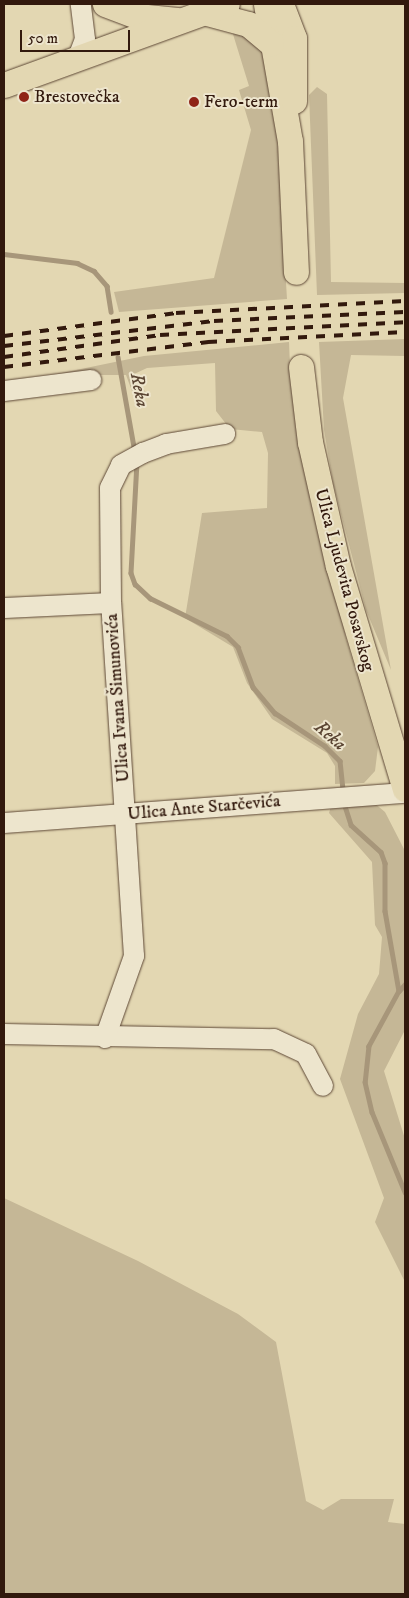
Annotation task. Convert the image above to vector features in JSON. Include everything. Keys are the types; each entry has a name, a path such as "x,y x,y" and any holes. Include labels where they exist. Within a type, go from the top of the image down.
{"main road":[{"path":"105,4 138,16 192,16 248,24 283,41"},
{"path":"4,85 227,4"},
{"path":"266,4 283,41"},
{"path":"281,4 296,272"},
{"path":"283,41 300,4"},
{"name":"Ulica Ljudevita Posavskog","path":"301,367 317,479 338,566 405,791"}],"street":[{"path":"77,60 85,38 81,4"},
{"path":"4,391 91,380"},
{"name":"Ulica Ivana Šimunovića","path":"105,1038 134,956 111,603 110,488 122,465 137,456 166,444 226,434"},
{"path":"4,608 111,603"},
{"name":"Ulica Ante Starčevića","path":"4,823 405,791"},
{"path":"4,1034 105,1038 274,1039 306,1054 323,1086"}],"shaded area":[{"path":"232,31 263,44 274,86 287,299 119,312 114,292 214,278 251,130 239,90 249,86"},
{"path":"317,87 327,94 331,282 405,283 405,293 317,295 309,95"},
{"path":"405,339 405,356 351,355 343,398 391,670 366,610 333,483 324,430 319,342"},
{"path":"289,342 290,367 346,638 378,747 375,771 364,783 335,784 335,766 327,753 272,719 247,683 233,647 185,618 202,513 267,508 268,453 262,432 230,429 216,411 215,363 147,368 132,375 148,395 132,391 126,375 98,375 98,372 47,376 144,356"},
{"path":"373,802 385,812 405,851 405,1030 384,1071 405,1139 405,1282 375,1222 384,1198 340,1079 358,1014 379,974 382,937 375,925 372,862 329,813 331,806"},
{"path":"4,1198 138,1261 238,1314 276,1342 306,1501 323,1510 341,1499 394,1499 388,1522 405,1524 405,1594 4,1594"}],"waterway":[{"name":"Reka","path":"4,254 77,263 94,271 107,286 111,312"},
{"name":"Reka","path":"118,357 135,452"},
{"name":"Reka","path":"137,462 131,573 135,584 150,598 227,636 238,647 253,687 275,713 325,746 340,761 343,792"},
{"name":"Reka","path":"344,803 351,825 381,852 385,863 385,911 399,991 369,1046 365,1082 372,1112 405,1192"},
{"name":"Reka","path":"399,991 405,984"}],"railway":[{"path":"4,336 176,313 405,301"},
{"path":"4,346 214,321 405,312"},
{"path":"4,357 160,335 405,322"},
{"path":"4,367 208,342 405,332"}],"place":[{"name":"Brestovečka","path":"24,97"},
{"name":"Fero-term","path":"194,102"}]}
